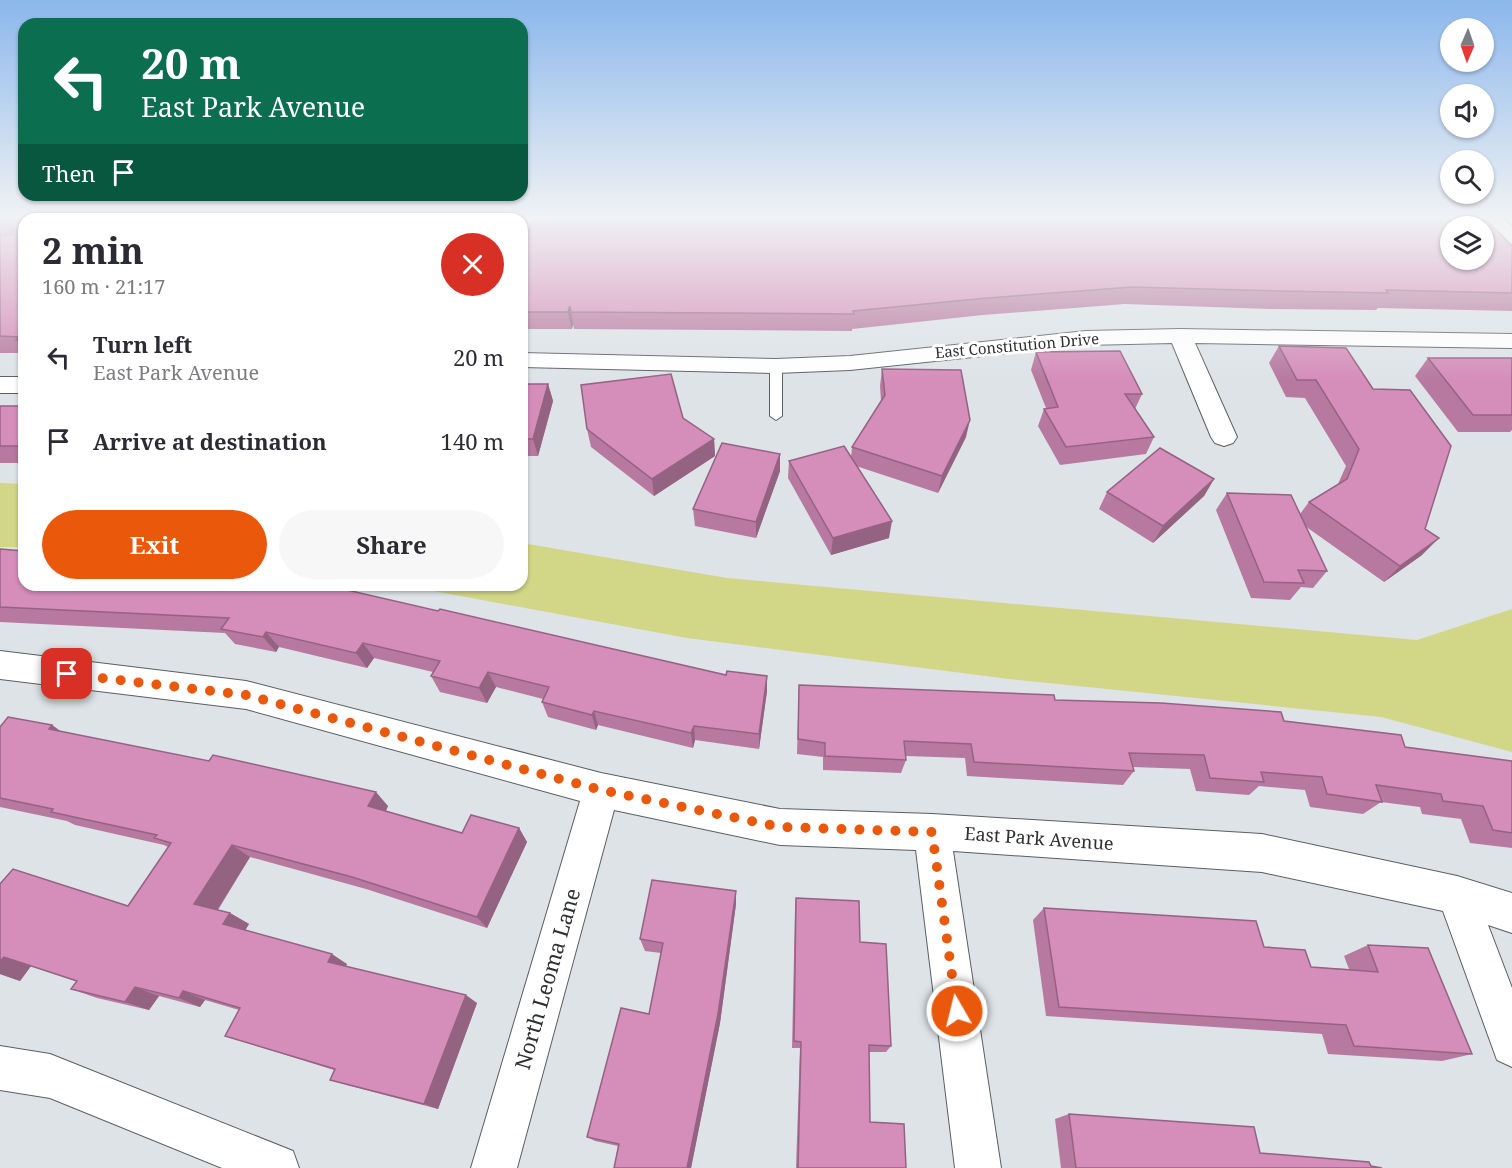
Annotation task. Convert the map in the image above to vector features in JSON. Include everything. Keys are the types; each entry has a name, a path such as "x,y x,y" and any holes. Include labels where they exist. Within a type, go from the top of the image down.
{"street":[{"name":"East Constitution Drive","path":"528,360 776,366 850,363 1086,338 1180,336 1512,341"},
{"path":"1180,336 1224,437"},
{"path":"0,385 18,385"},
{"name":"East Park Avenue","path":"0,665 246,695 601,790 780,827 932,832 1262,853 1457,895 1512,913"},
{"name":"North Leoma Lane","path":"494,1168 601,790"},
{"path":"932,832 978,1168"},
{"path":"1457,895 1512,1045"},
{"path":"0,1068 50,1077 276,1168"}],"lane":[{"path":"776,366 776,416"}],"green space":[{"path":"0,483 18,484 18,547 0,547"},
{"path":"528,544 727,578 1417,640 1512,609 1512,752 1381,717 1009,679 687,638 433,591 528,591"}],"building":[{"path":"0,272 18,272 18,337 0,336"},
{"path":"528,272 1512,272 1512,293 1386,290 1388,293 1132,287 853,311 854,314 571,312 570,306 568,312 528,312"},
{"path":"1279,346 1346,348 1373,389 1410,390 1451,446 1425,529 1439,538 1400,566 1309,502 1347,479 1359,449 1316,380 1297,380"},
{"path":"1120,351 1142,394 1125,394 1154,437 1066,447 1044,409 1058,407 1036,352"},
{"path":"1428,358 1512,358 1512,415 1473,415"},
{"path":"882,369 961,370 970,420 942,476 852,447 885,395"},
{"path":"671,374 683,418 714,439 652,479 587,429 581,385"},
{"path":"528,384 548,384 533,439 528,439"},
{"path":"0,406 18,406 18,446 0,446"},
{"path":"722,443 780,454 756,522 693,509"},
{"path":"844,446 892,521 833,538 789,461"},
{"path":"1160,448 1214,479 1163,526 1107,492"},
{"path":"1227,493 1291,495 1327,571 1298,570 1304,583 1264,582"},
{"path":"0,549 18,550 18,591 351,591 438,611 440,609 726,675 727,671 767,676 759,734 694,726 691,733 594,711 592,715 542,702 549,687 488,672 479,688 431,676 440,661 363,643 356,653 266,632 263,637 221,629 229,618 0,607"},
{"path":"799,685 1054,695 1055,700 1161,703 1281,712 1284,721 1401,735 1405,747 1512,761 1512,833 1493,830 1483,806 1443,801 1441,794 1376,785 1382,802 1327,794 1322,777 1261,772 1264,782 1210,778 1204,755 1129,753 1134,771 974,762 971,744 904,741 906,760 825,756 825,743 798,739"},
{"path":"8,717 52,725 49,729 209,761 213,755 376,792 368,806 462,833 471,815 519,828 477,917 352,877 232,845 194,904 230,913 223,924 332,954 328,962 466,995 424,1104 330,1080 335,1069 225,1036 240,1008 183,991 179,998 135,987 125,1002 71,989 77,981 4,957 0,961 0,884 13,869 128,906 171,843 154,838 157,835 51,812 53,809 0,798 0,727"},
{"path":"652,880 736,891 718,1014 687,1168 614,1168 619,1144 587,1137 621,1008 649,1014 663,943 640,939"},
{"path":"796,898 859,901 860,942 886,944 891,1046 869,1045 870,1122 904,1124 906,1168 798,1168 801,1042 794,1041"},
{"path":"1044,908 1256,921 1264,947 1305,950 1311,967 1378,972 1368,945 1428,948 1472,1054 1354,1046 1346,1025 1059,1007"},
{"path":"1069,1114 1254,1127 1260,1153 1369,1162 1371,1166 1382,1168 1076,1168"}],"route":[{"path":"67,674 246,695 601,790 780,827 932,832 957,1011"}]}
